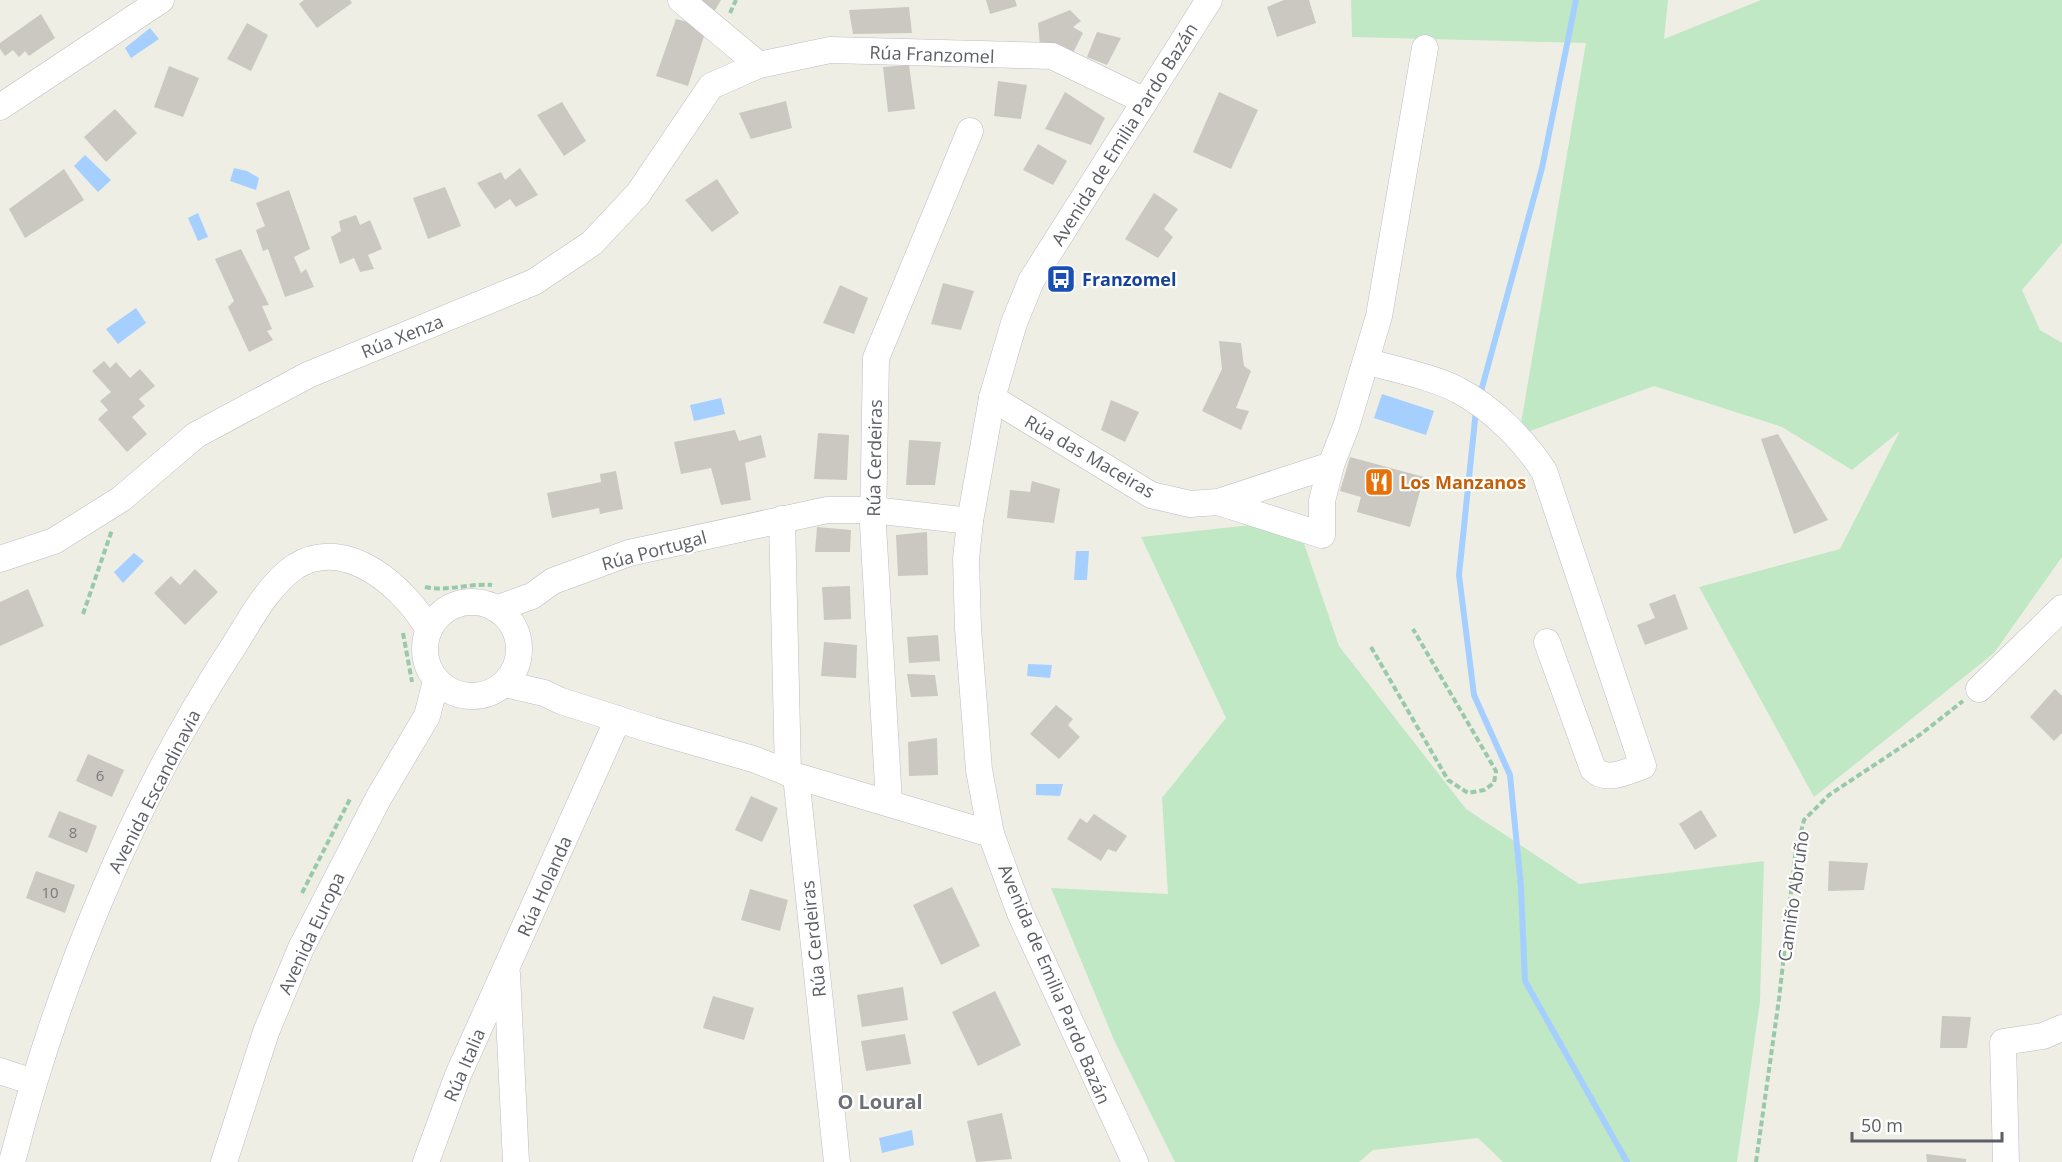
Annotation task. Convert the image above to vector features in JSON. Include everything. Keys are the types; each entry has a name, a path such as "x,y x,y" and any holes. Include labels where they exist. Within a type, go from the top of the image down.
{"street":[{"path":"0,107 161,0"},
{"path":"681,0 759,65"},
{"name":"Avenida de Emilia Pardo Bazán","path":"1135,1162 1020,913 991,834 979,770 968,628 966,559 970,521 992,398 1014,323 1031,281 1209,0"},
{"path":"1218,502 1322,535 1322,501 1331,465 1347,424 1379,316 1425,48"},
{"name":"Rúa Franzomel","path":"759,65 830,50 1052,56 1145,100"},
{"name":"Rúa Xenza","path":"0,559 54,541 122,499 196,435 308,375 534,282 592,243 638,194 711,86 759,65"},
{"name":"Rúa Cerdeiras","path":"889,803 873,510 876,358 970,131"},
{"path":"1366,361 1442,384 1474,401 1533,454 1544,471 1643,766 1609,776 1599,775 1593,769 1547,642"},
{"name":"Rúa das Maceiras","path":"992,398 1151,495 1190,504 1218,502 1331,465"},
{"name":"Rúa Portugal","path":"496,609 532,596 553,581 629,553 827,510 873,510 970,521"},
{"path":"782,519 792,775"},
{"name":"Avenida Escandinavia","path":"12,1162 33,1082 82,947 133,830 203,695 262,603 283,578 296,567 327,556 345,558 366,567 436,621"},
{"name":"Rúa Portugal","path":"515,629 532,596"},
{"path":"475,602 496,609 515,629 518,640 511,673 482,696 447,688 426,662 425,640 436,621 452,606 475,602"},
{"path":"1979,689 2062,608"},
{"path":"511,673 561,701 753,759 792,775 991,834"},
{"name":"Avenida Europa","path":"224,1162 266,1032 302,948 379,797 427,716 447,688"},
{"path":"753,759 781,732 788,717"},
{"name":"Rúa Holanda","path":"516,1162 507,969 618,719"},
{"name":"Rúa Cerdeiras","path":"792,775 837,1162"},
{"name":"Rúa Italia","path":"426,1162 469,1050 507,969"},
{"path":"2006,1162 2003,1042 2043,1036 2062,1028"},
{"path":"469,1050 478,1046 496,1049 510,1060"},
{"path":"0,1071 33,1082"}],"path":[{"path":"82,614 122,499"},
{"path":"1371,647 1448,780 1468,793 1484,790 1494,783 1496,771 1413,629"},
{"name":"Camiño Abruño","path":"1756,1162 1777,1021 1795,856 1804,820 1829,795 1921,734 1979,689"}],"green space":[{"path":"1351,0 1668,0 1664,39 1761,0 2062,0 2062,243 2022,290 2040,330 2062,343 2062,557 1994,653 1814,797 1699,587 1840,549 1900,431 1852,470 1782,427 1654,386 1519,435 1586,43 1352,37"},
{"path":"1296,520 1339,646 1466,809 1579,884 1764,861 1760,1002 1737,1162 1503,1162 1478,1138 1373,1150 1359,1162 1175,1162 1114,1040 1051,888 1168,894 1162,798 1226,718 1141,537"}],"water":[{"path":"150,28 159,39 131,58 125,48"},
{"path":"85,155 111,180 98,192 74,166"},
{"path":"234,168 247,171 259,178 256,190 230,181"},
{"path":"198,213 208,237 198,241 188,218"},
{"path":"136,308 146,323 118,344 106,329"},
{"path":"1382,394 1434,411 1426,435 1374,418"},
{"path":"721,398 725,414 694,421 690,405"},
{"path":"1076,551 1089,551 1087,580 1074,580"},
{"path":"134,553 144,561 123,583 114,572"},
{"path":"1028,664 1052,665 1050,678 1027,676"},
{"path":"1036,784 1063,784 1060,796 1036,795"},
{"path":"912,1130 914,1145 882,1153 879,1138"}],"building":[{"path":"304,0 350,0 352,3 317,28 299,4"},
{"path":"700,0 721,0 711,17"},
{"path":"986,0 1015,0 1017,6 990,14"},
{"path":"1284,0 1309,0 1316,23 1277,37 1267,7"},
{"path":"909,7 912,33 853,34 849,10"},
{"path":"1070,10 1081,21 1073,27 1083,33 1073,53 1040,46 1038,23"},
{"path":"41,14 55,38 29,56 25,51 19,57 13,50 5,56 0,49 0,43"},
{"path":"676,19 707,27 688,86 656,76"},
{"path":"247,23 268,35 251,71 227,59"},
{"path":"1097,32 1121,38 1107,65 1087,57"},
{"path":"909,65 915,109 888,112 883,67"},
{"path":"169,66 199,78 183,117 154,107"},
{"path":"998,81 1027,85 1021,119 994,116"},
{"path":"1065,92 1105,118 1091,145 1045,129"},
{"path":"1219,92 1258,110 1231,169 1193,152"},
{"path":"786,101 792,128 751,139 739,113"},
{"path":"562,102 586,141 564,156 537,115"},
{"path":"115,109 137,133 106,162 84,137"},
{"path":"1038,144 1067,161 1053,185 1023,170"},
{"path":"520,168 538,195 516,207 510,199 495,209 477,183 501,172 505,180"},
{"path":"64,169 84,200 25,238 9,209"},
{"path":"717,179 739,213 712,232 685,200"},
{"path":"445,187 461,226 428,239 413,198"},
{"path":"289,190 310,249 294,257 301,273 306,269 314,287 285,297 268,249 263,251 256,230 265,226 256,203"},
{"path":"1154,193 1178,209 1164,229 1173,237 1158,258 1125,239"},
{"path":"356,215 360,225 370,220 382,249 368,255 374,269 360,272 354,258 340,264 331,237 341,231 339,221"},
{"path":"241,249 269,305 262,306 272,329 267,331 273,340 249,352 228,307 234,301 215,259"},
{"path":"943,283 974,291 961,330 931,324"},
{"path":"840,285 868,298 854,334 823,323"},
{"path":"1219,341 1241,343 1244,366 1251,371 1236,408 1249,411 1241,430 1202,411 1222,369"},
{"path":"104,361 110,368 116,362 130,378 140,369 155,386 139,399 145,406 132,417 147,434 127,452 98,419 108,410 100,401 111,392 92,371"},
{"path":"1111,400 1139,412 1125,442 1101,430"},
{"path":"735,430 739,441 761,435 766,457 745,463 751,500 721,505 711,468 681,474 674,442"},
{"path":"818,433 849,435 847,480 814,479"},
{"path":"1778,434 1828,520 1794,534 1761,439"},
{"path":"909,440 941,442 935,485 906,485"},
{"path":"1350,457 1424,477 1410,527 1357,512 1361,497 1340,491"},
{"path":"616,471 623,509 600,514 599,508 552,518 547,493 601,482 600,474"},
{"path":"1032,481 1060,489 1054,523 1007,518 1010,490 1030,492"},
{"path":"817,527 851,530 850,552 815,552"},
{"path":"927,532 928,575 898,576 896,535"},
{"path":"195,569 218,592 185,625 154,593 171,576 180,585"},
{"path":"850,586 851,619 824,620 822,587"},
{"path":"28,589 44,626 0,646 0,602"},
{"path":"1675,594 1688,629 1645,645 1637,625 1655,618 1649,604"},
{"path":"938,635 940,661 909,663 907,637"},
{"path":"824,642 857,645 856,678 821,676"},
{"path":"907,674 935,675 938,696 911,697"},
{"path":"2055,689 2062,696 2062,733 2054,741 2030,717"},
{"path":"1056,705 1073,719 1068,725 1080,737 1059,759 1030,734"},
{"path":"937,738 938,775 909,776 908,742"},
{"path":"88,754 124,770 112,797 76,781"},
{"path":"751,796 778,808 762,842 735,830"},
{"path":"1701,810 1717,836 1695,850 1679,824"},
{"path":"59,811 97,826 87,853 48,837"},
{"path":"1094,814 1127,836 1116,852 1108,849 1101,861 1067,839 1080,818 1087,823"},
{"path":"1829,861 1868,863 1864,890 1828,891"},
{"path":"36,871 75,885 65,913 26,898"},
{"path":"952,887 980,946 941,965 913,905"},
{"path":"750,889 788,900 780,931 741,920"},
{"path":"903,987 908,1020 862,1027 857,995"},
{"path":"995,991 1021,1045 978,1066 952,1012"},
{"path":"713,996 754,1008 744,1040 703,1028"},
{"path":"1942,1016 1971,1017 1967,1048 1940,1048"},
{"path":"905,1034 911,1064 866,1071 861,1041"},
{"path":"1002,1113 1012,1159 976,1162 967,1121"},
{"path":"1926,1154 1966,1159 1966,1162 1927,1162"}],"waterway":[{"path":"1480,395 1542,168 1576,0"},
{"path":"1476,410 1459,575 1474,695 1510,775 1521,887 1525,981 1627,1162"}],"place":[{"name":"Franzomel","path":"1061,279"},
{"name":"Los Manzanos","path":"1379,482"}],"district":[{"name":"O Loural","path":"880,1101"}]}
